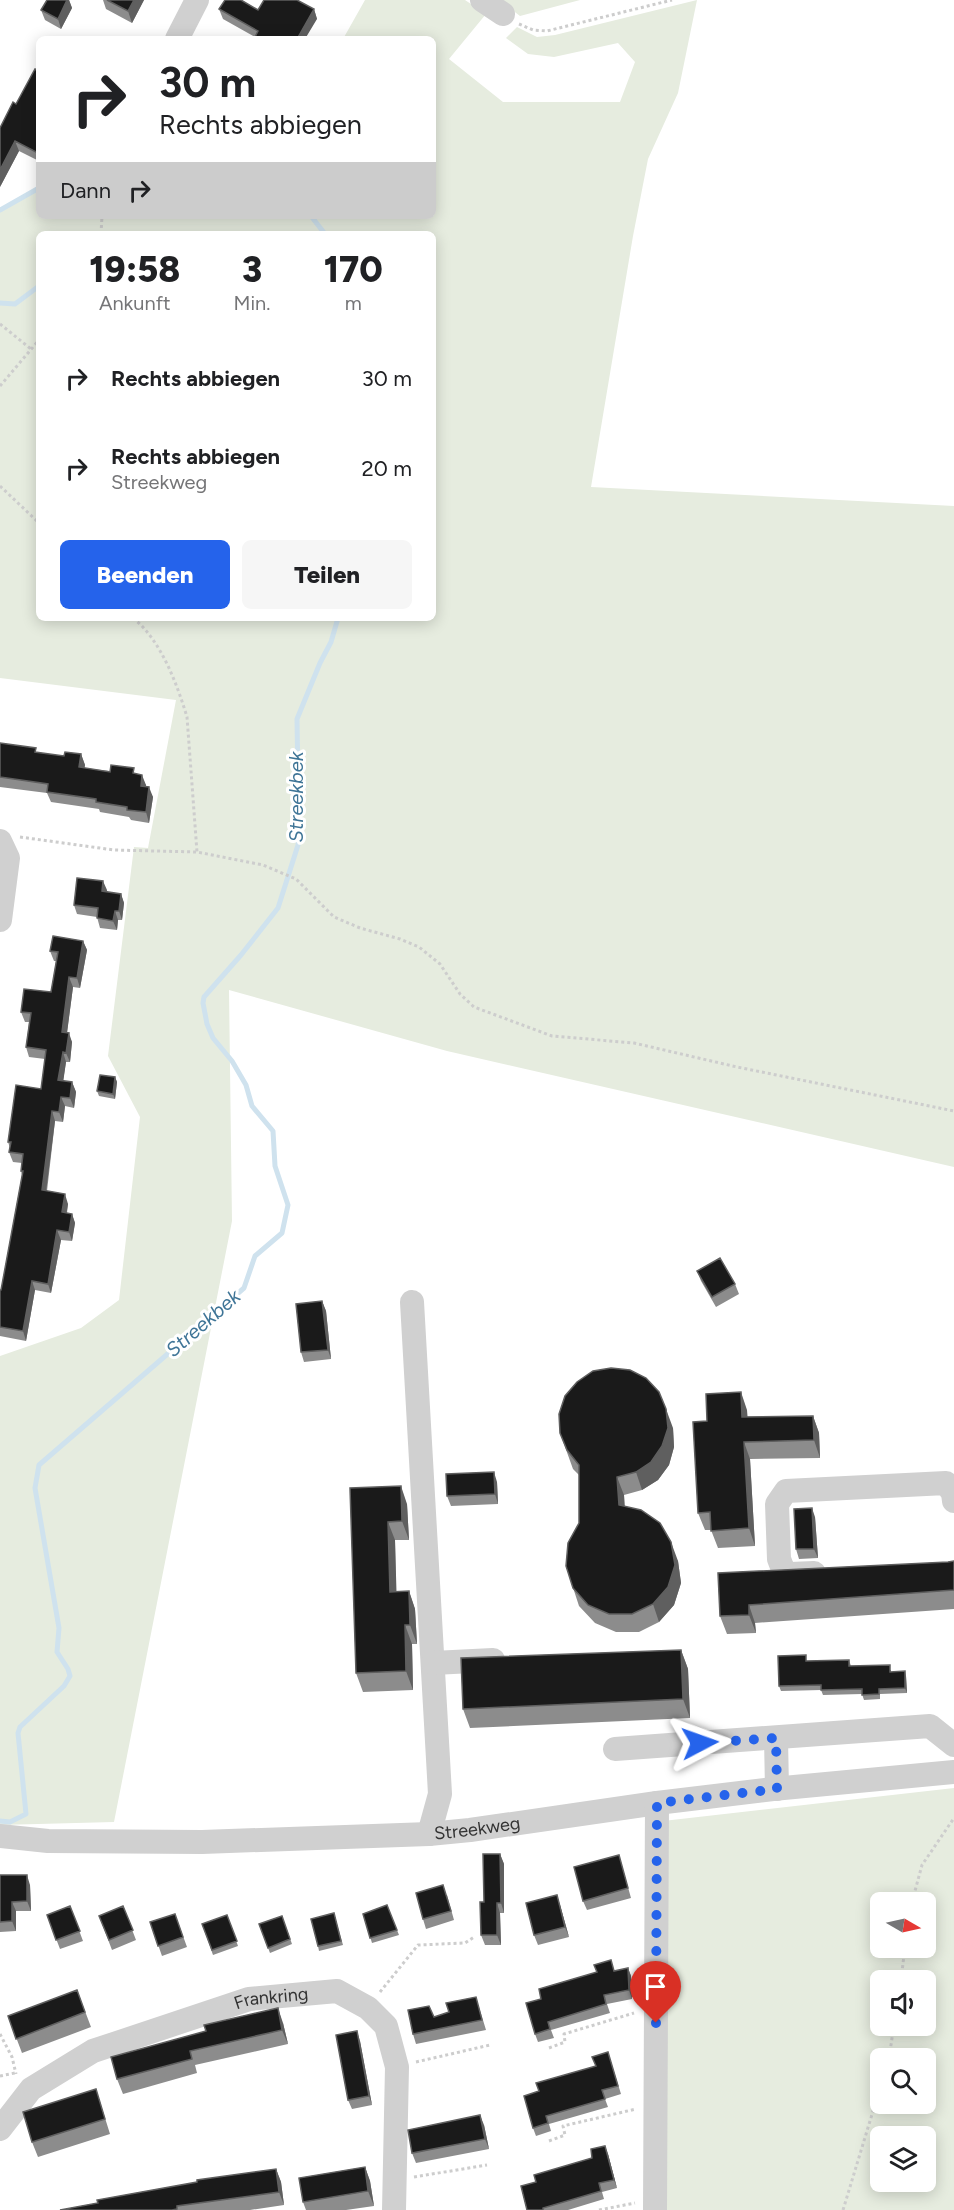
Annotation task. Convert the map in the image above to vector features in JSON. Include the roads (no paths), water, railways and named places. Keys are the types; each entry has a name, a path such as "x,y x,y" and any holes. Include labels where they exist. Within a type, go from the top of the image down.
{"street":[{"path":"179,36 197,0"},
{"path":"482,0 503,14"},
{"path":"0,920 8,858 6,838"},
{"path":"412,1302 440,1794 429,1834"},
{"path":"834,1573 791,1574 784,1572 779,1559 777,1504 786,1491 946,1483 953,1493 954,1501"},
{"path":"433,1663 515,1659"},
{"path":"615,1749 930,1726 954,1745"},
{"path":"776,1738 777,1789"},
{"name":"Streekweg","path":"0,1836 48,1841 202,1842 429,1834 657,1803 954,1772"},
{"path":"655,2204 657,1803"},
{"name":"Frankring","path":"0,2129 23,2081 93,2051 249,1999 337,1991 368,2008 386,2026 397,2067 394,2210"}],"waterway":[{"name":"Streekbek","path":"0,210 36,190"},
{"name":"Streekbek","path":"313,219 323,231"},
{"path":"0,303 15,304 36,288"},
{"name":"Streekbek","path":"0,1821 10,1822 26,1814 18,1733 20,1727 64,1686 70,1676 57,1652 59,1628 35,1488 39,1465 244,1288 255,1256 282,1233 288,1205 275,1166 273,1131 252,1106 246,1085 232,1061 213,1038 207,1024 203,1003 204,997 278,908 298,845 299,833 294,798 298,781 297,719 331,642 337,621"}]}
